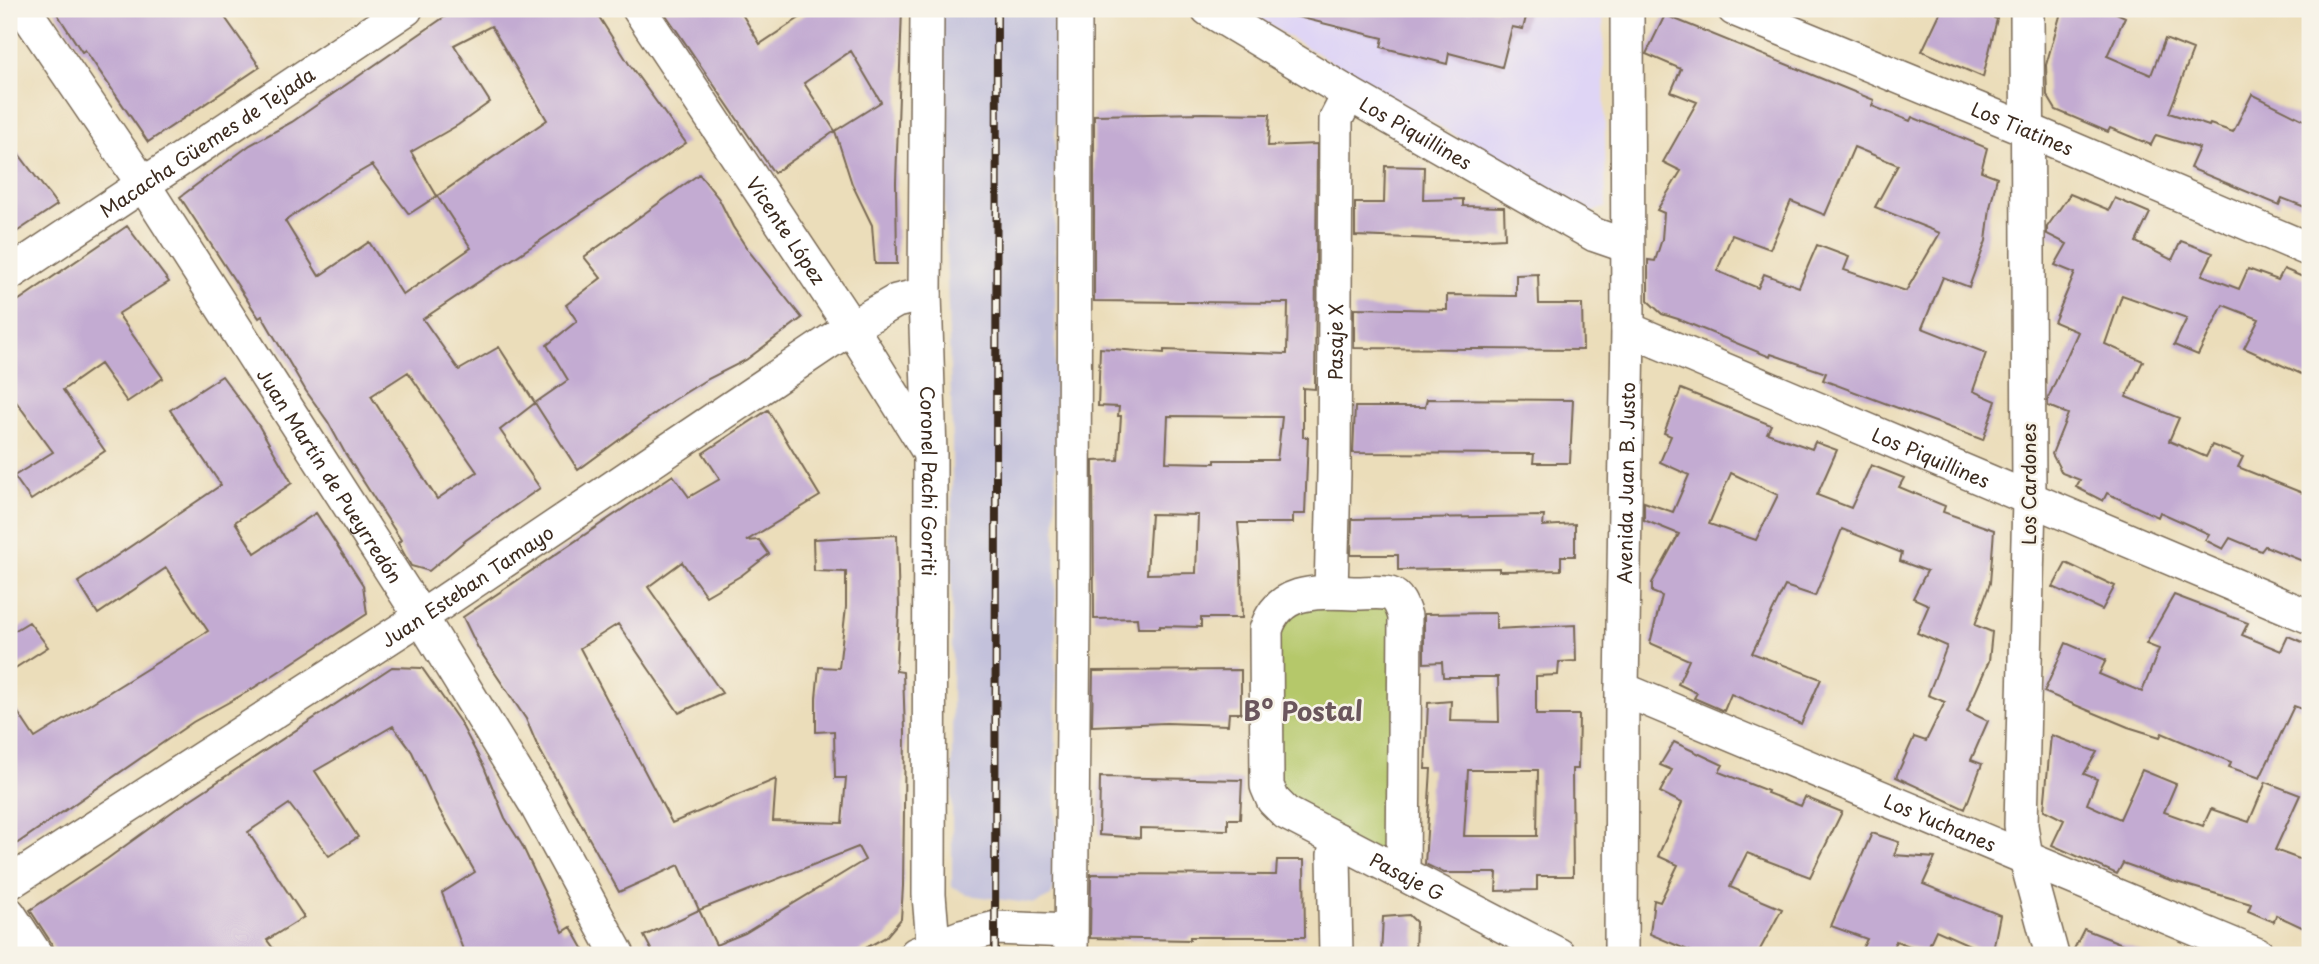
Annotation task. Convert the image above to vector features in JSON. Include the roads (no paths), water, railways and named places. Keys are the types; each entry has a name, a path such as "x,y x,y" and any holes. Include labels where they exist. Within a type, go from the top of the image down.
{"street":[{"name":"Juan Martín de Pueyrredón","path":"24,9 143,184 421,617 535,803 618,955"},
{"name":"Macacha Güemes de Tejada","path":"9,274 406,9"},
{"name":"Vicente López","path":"639,9 851,327 930,454"},
{"name":"Coronel Pachi Gorriti","path":"927,9 925,294 930,454 927,952"},
{"path":"927,952 961,937 996,928 1071,943 1075,9"},
{"name":"Los Piquillines","path":"1208,9 1349,94 1584,229 1627,246"},
{"name":"Avenida Juan B. Justo","path":"1621,955 1628,330 1627,9"},
{"name":"Los Tiatines","path":"1734,9 2310,250"},
{"name":"Los Cardones","path":"2027,9 2029,499 2021,825 2025,859 2052,955"},
{"name":"Pasaje X","path":"1331,592 1336,119 1349,94"},
{"name":"Juan Esteban Tamayo","path":"9,883 421,617 851,327 897,301 925,294"},
{"name":"Los Piquillines","path":"1628,330 2310,617"},
{"path":"1331,592 1391,594 1399,601 1405,616 1403,872"},
{"name":"Pasaje G","path":"1331,592 1289,599 1277,607 1266,630 1267,786 1273,800 1286,813 1559,955"},
{"name":"Los Yuchanes","path":"1622,688 2258,955"},
{"path":"1336,955 1335,855 1338,840"},
{"path":"9,914 36,955"}],"railway":[{"path":"995,955 997,9"}],"district":[{"name":"Bº Postal","path":"1303,710"}]}
